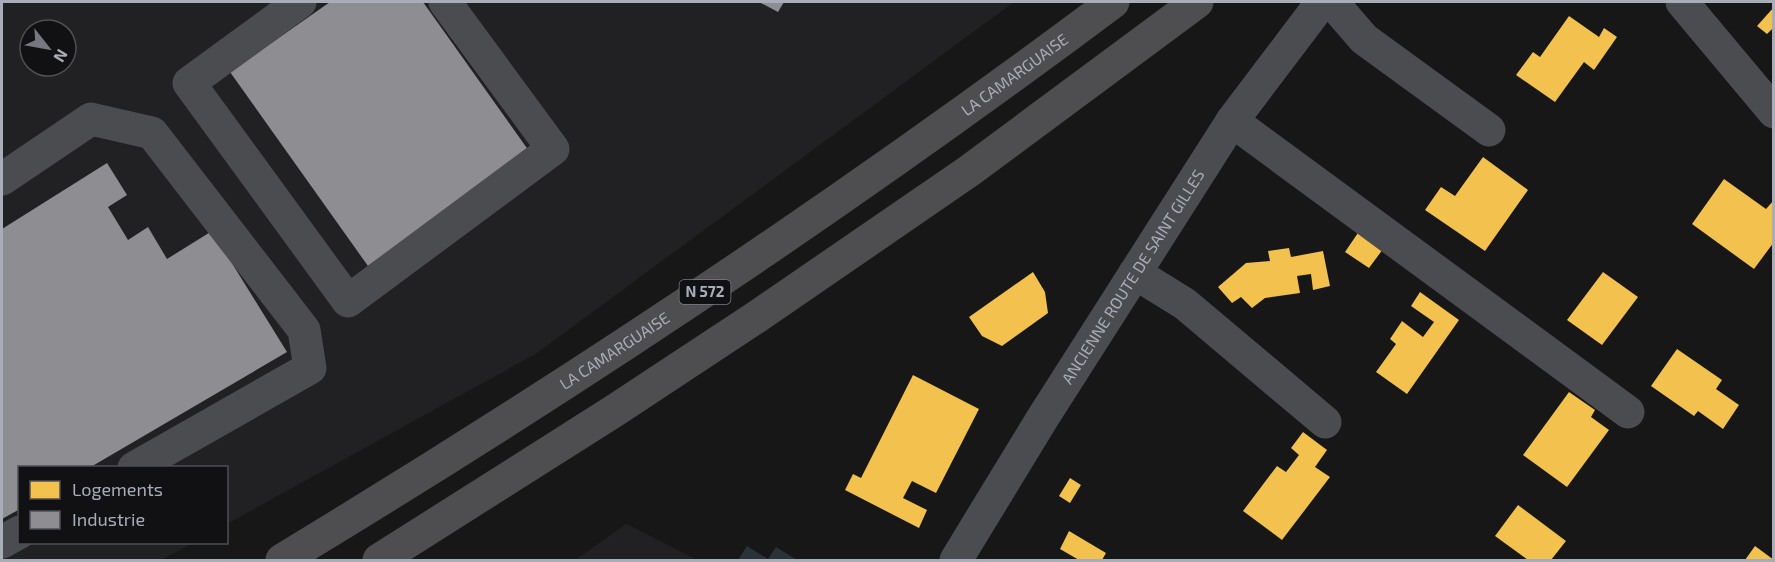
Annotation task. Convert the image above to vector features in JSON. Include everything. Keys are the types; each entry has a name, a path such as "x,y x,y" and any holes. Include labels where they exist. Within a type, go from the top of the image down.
{"highway":[{"name":"LA CAMARGUAISE","path":"282,561 600,362 946,126 1113,2"},
{"path":"379,561 758,316 969,171 1197,2"}],"street":[{"path":"300,2 189,83 348,301 553,149 445,2"},
{"name":"ANCIENNE ROUTE DE SAINT GILLES","path":"956,561 1042,419 1232,121 1322,2"},
{"path":"1332,2 1364,39 1489,130"},
{"path":"1682,2 1773,112"},
{"path":"2,178 91,118 152,133 304,330 310,368 138,466"},
{"path":"1232,121 1628,412"},
{"path":"1135,273 1185,304 1324,422"},
{"path":"2,542 18,533"}],"shaded area":[{"path":"2,2 1014,2 537,353 228,523 228,466 18,466 18,544 191,544 161,560 2,560"},
{"path":"627,524 697,560 575,560"},
{"path":"747,546 768,559 776,547 797,560 738,560"}],"building: Logements":[{"path":"1774,7 1774,27 1767,34 1757,26"},
{"path":"1569,16 1599,37 1604,28 1617,37 1594,70 1584,62 1555,102 1516,75 1533,52 1540,57"},
{"path":"1483,157 1528,190 1485,251 1425,210 1441,187 1455,196"},
{"path":"1724,179 1766,209 1774,200 1774,242 1754,269 1692,224"},
{"path":"1362,227 1386,245 1369,268 1345,252"},
{"path":"1289,248 1291,257 1323,251 1330,286 1313,290 1311,274 1297,276 1300,293 1265,298 1252,308 1241,297 1232,303 1218,287 1246,263 1270,261 1268,251"},
{"path":"1033,272 1045,292 1048,313 1002,346 982,336 969,317"},
{"path":"1603,272 1638,297 1602,345 1567,320"},
{"path":"1420,292 1459,320 1407,394 1376,372 1396,344 1390,339 1402,321 1423,337 1434,322 1411,306"},
{"path":"1677,349 1722,380 1716,389 1739,405 1723,429 1698,411 1694,416 1651,386"},
{"path":"913,375 979,409 936,493 912,481 903,498 927,510 919,528 845,490 853,474 861,478"},
{"path":"1569,392 1595,410 1591,417 1609,430 1567,487 1523,455"},
{"path":"1303,432 1327,450 1315,467 1330,477 1282,540 1243,511 1277,466 1286,472 1299,455 1291,448"},
{"path":"1070,478 1081,485 1070,503 1059,496"},
{"path":"1518,505 1566,541 1551,560 1528,560 1495,536"},
{"path":"1069,531 1106,553 1102,560 1079,560 1060,549"},
{"path":"1755,546 1774,560 1745,560"}],"building: Industrie":[{"path":"330,2 423,2 529,151 368,266 230,72"},
{"path":"759,2 784,2 778,12"},
{"path":"107,163 127,195 108,207 128,240 148,227 167,259 212,231 287,352 92,466 18,466 18,510 2,519 2,229"}]}
